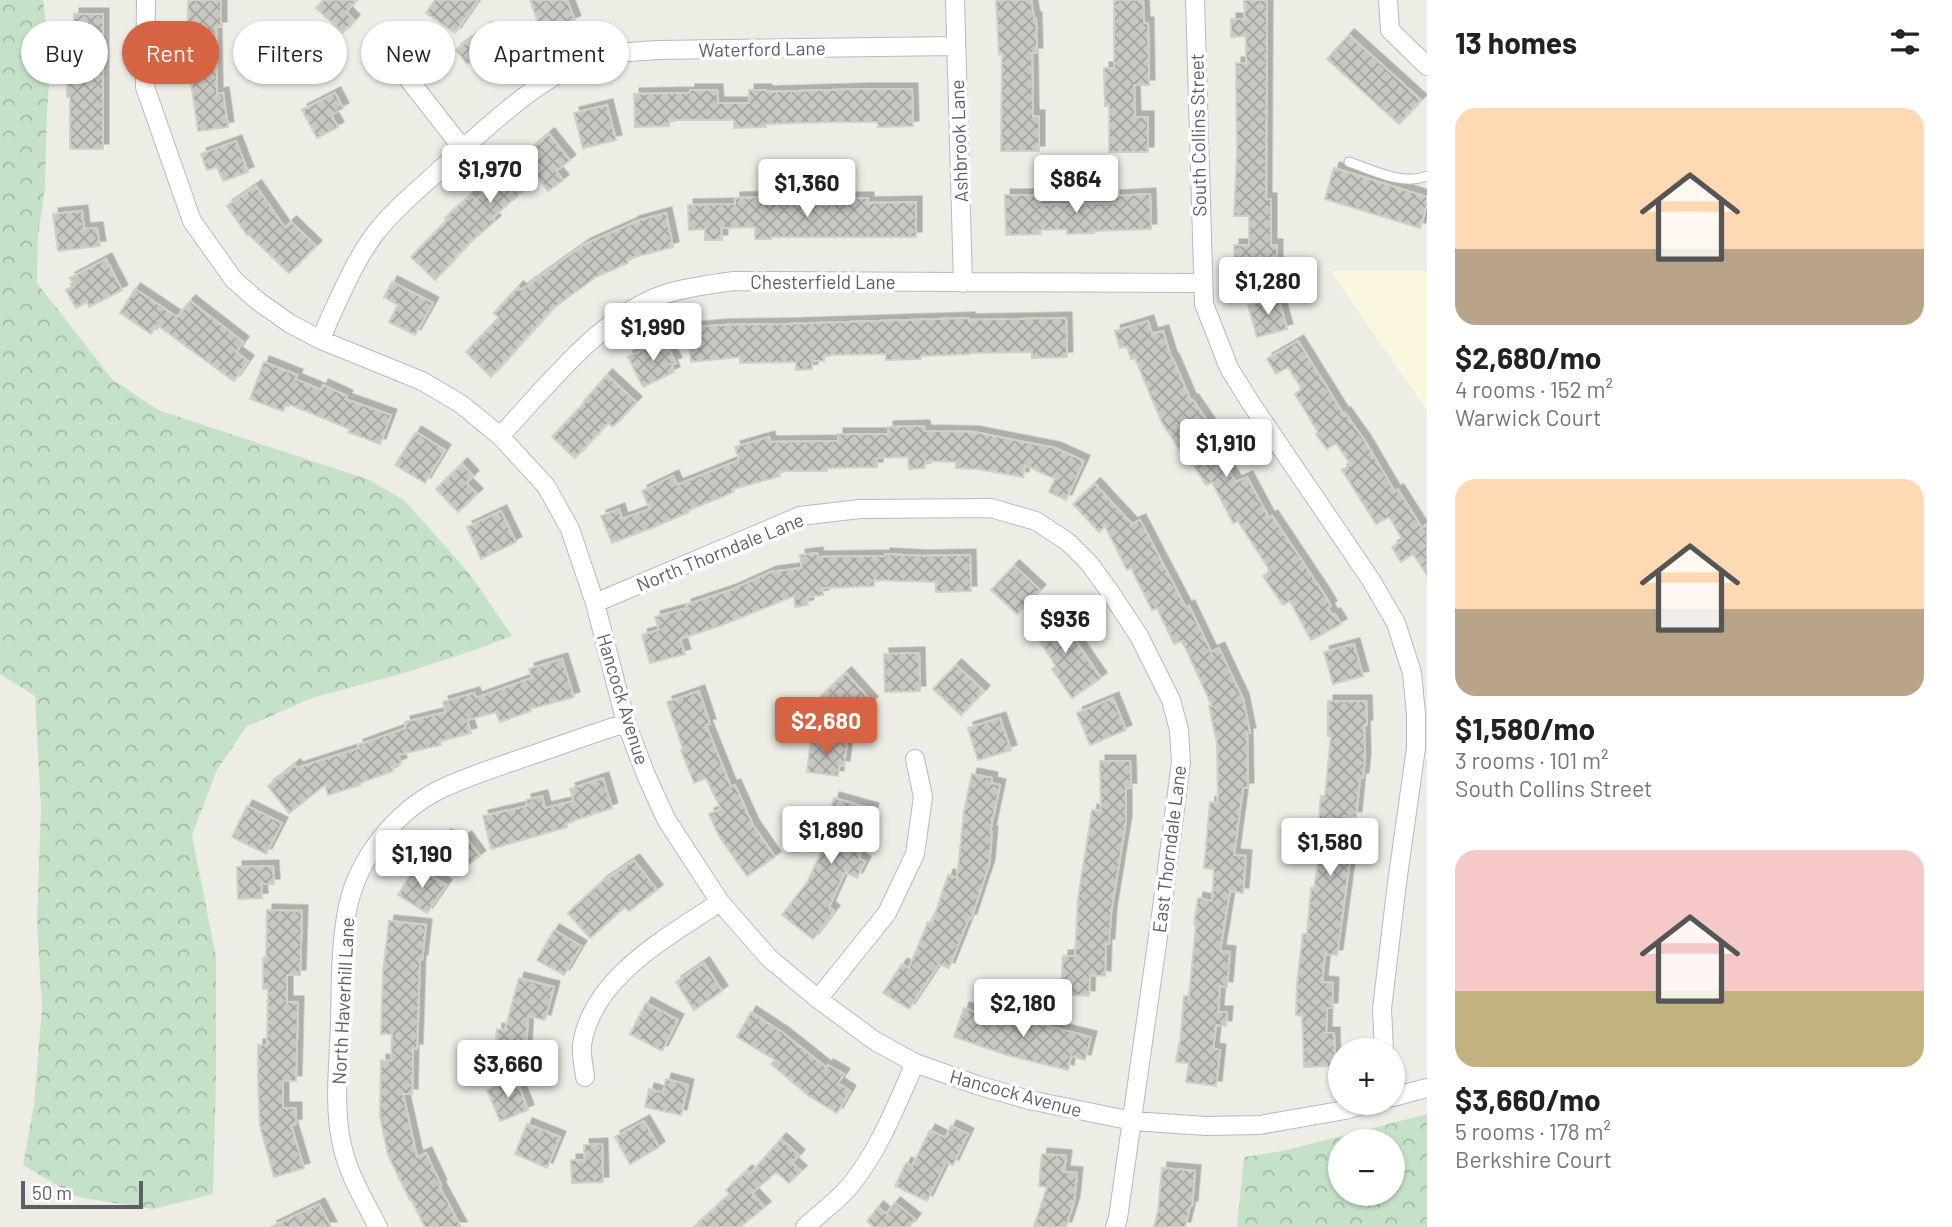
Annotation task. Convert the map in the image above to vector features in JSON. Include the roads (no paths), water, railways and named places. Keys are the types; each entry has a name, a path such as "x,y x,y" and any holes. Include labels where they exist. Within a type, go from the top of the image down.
{"street":[{"name":"Hancock Avenue","path":"146,0 145,87 192,220 234,280 258,301 289,323 321,340 422,381 461,404 500,436 546,486 570,528 594,603 626,723 666,819 720,902 769,958 875,1041 915,1063 1029,1100 1133,1121 1206,1126 1259,1125 1328,1113"},
{"name":"Ashbrook Lane","path":"955,0 962,282"},
{"name":"South Collins Street","path":"1195,0 1204,304 1229,368 1371,580 1396,622 1412,673 1416,748 1382,1009 1383,1038"},
{"path":"1388,0 1390,30 1427,66"},
{"name":"Waterford Lane","path":"321,340 327,321 358,260 374,235 396,209 544,82 593,58 616,53 657,50 956,46"},
{"path":"411,84 463,149"},
{"name":"Chesterfield Lane","path":"500,436 595,335 626,313 664,294 705,285 734,281 1202,283"},
{"name":"North Thorndale Lane","path":"594,603 800,516 860,509 991,508 1036,521 1068,542 1089,563 1110,592"},
{"name":"East Thorndale Lane","path":"1110,592 1139,636 1171,699 1181,762 1133,1121 1115,1227"},
{"name":"North Haverhill Lane","path":"378,1227 348,1167 338,1126 341,970 346,921 356,883 368,858 384,835 404,814 441,789 626,723"},
{"path":"818,999 887,913 915,854 923,797 915,759"},
{"path":"585,1077 582,1047 591,1014 621,973 720,902"},
{"path":"805,1227 847,1188 868,1161 915,1063"},
{"path":"1405,1091 1427,1088"}],"lane":[{"path":"1349,162 1405,180 1418,180 1427,176"}]}
